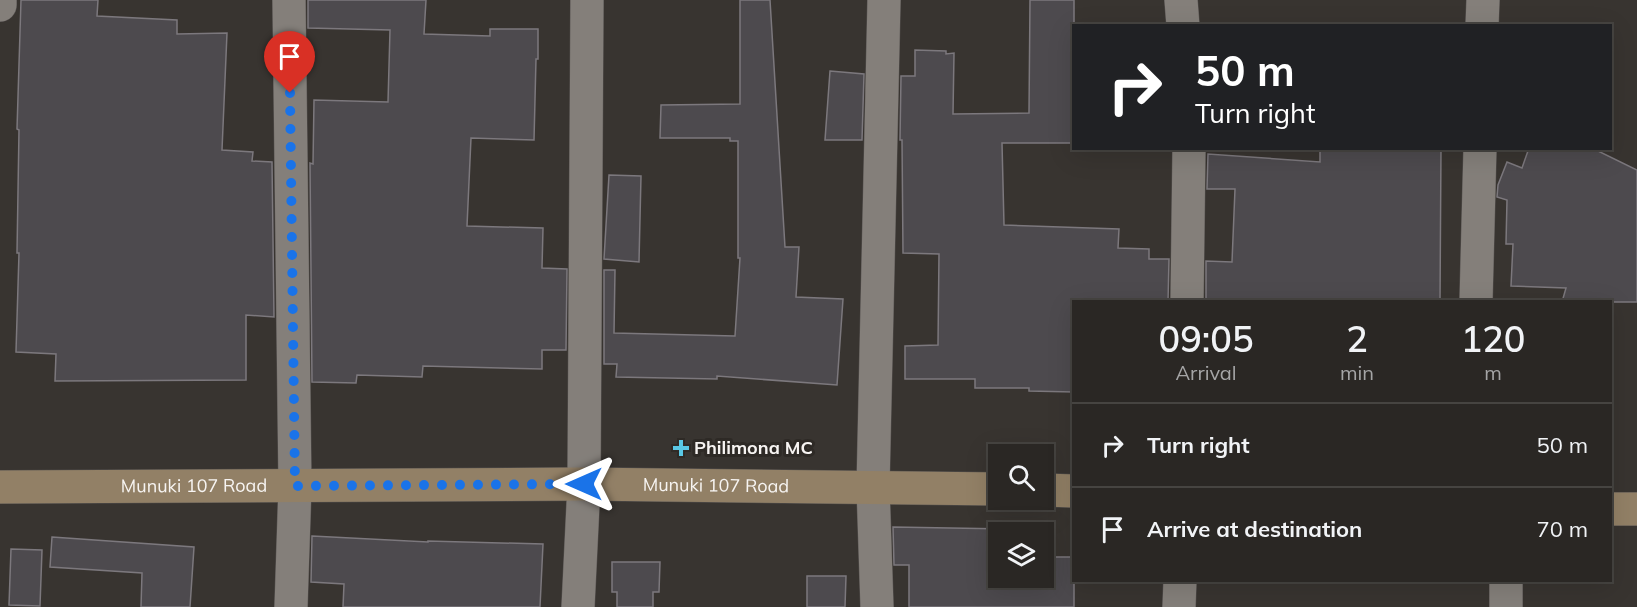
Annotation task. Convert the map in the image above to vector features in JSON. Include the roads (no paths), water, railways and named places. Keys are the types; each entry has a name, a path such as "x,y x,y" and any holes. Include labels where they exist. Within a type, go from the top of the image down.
{"main road":[{"name":"Munuki 107 Road","path":"0,487 584,484 988,489"},
{"path":"1054,490 1072,491"},
{"path":"1612,508 1637,509"}],"street":[{"path":"0,0 0,5"},
{"path":"289,0 295,486 291,607"},
{"path":"578,607 584,484 586,0"},
{"path":"877,607 873,487 884,0"},
{"path":"1181,0 1182,24"},
{"path":"1482,24 1483,0"},
{"path":"1186,300 1189,150"},
{"path":"1476,300 1480,150"},
{"path":"1179,607 1180,582"},
{"path":"1506,582 1506,607"}],"place":[{"name":"Philimona MC","path":"681,448"}]}
